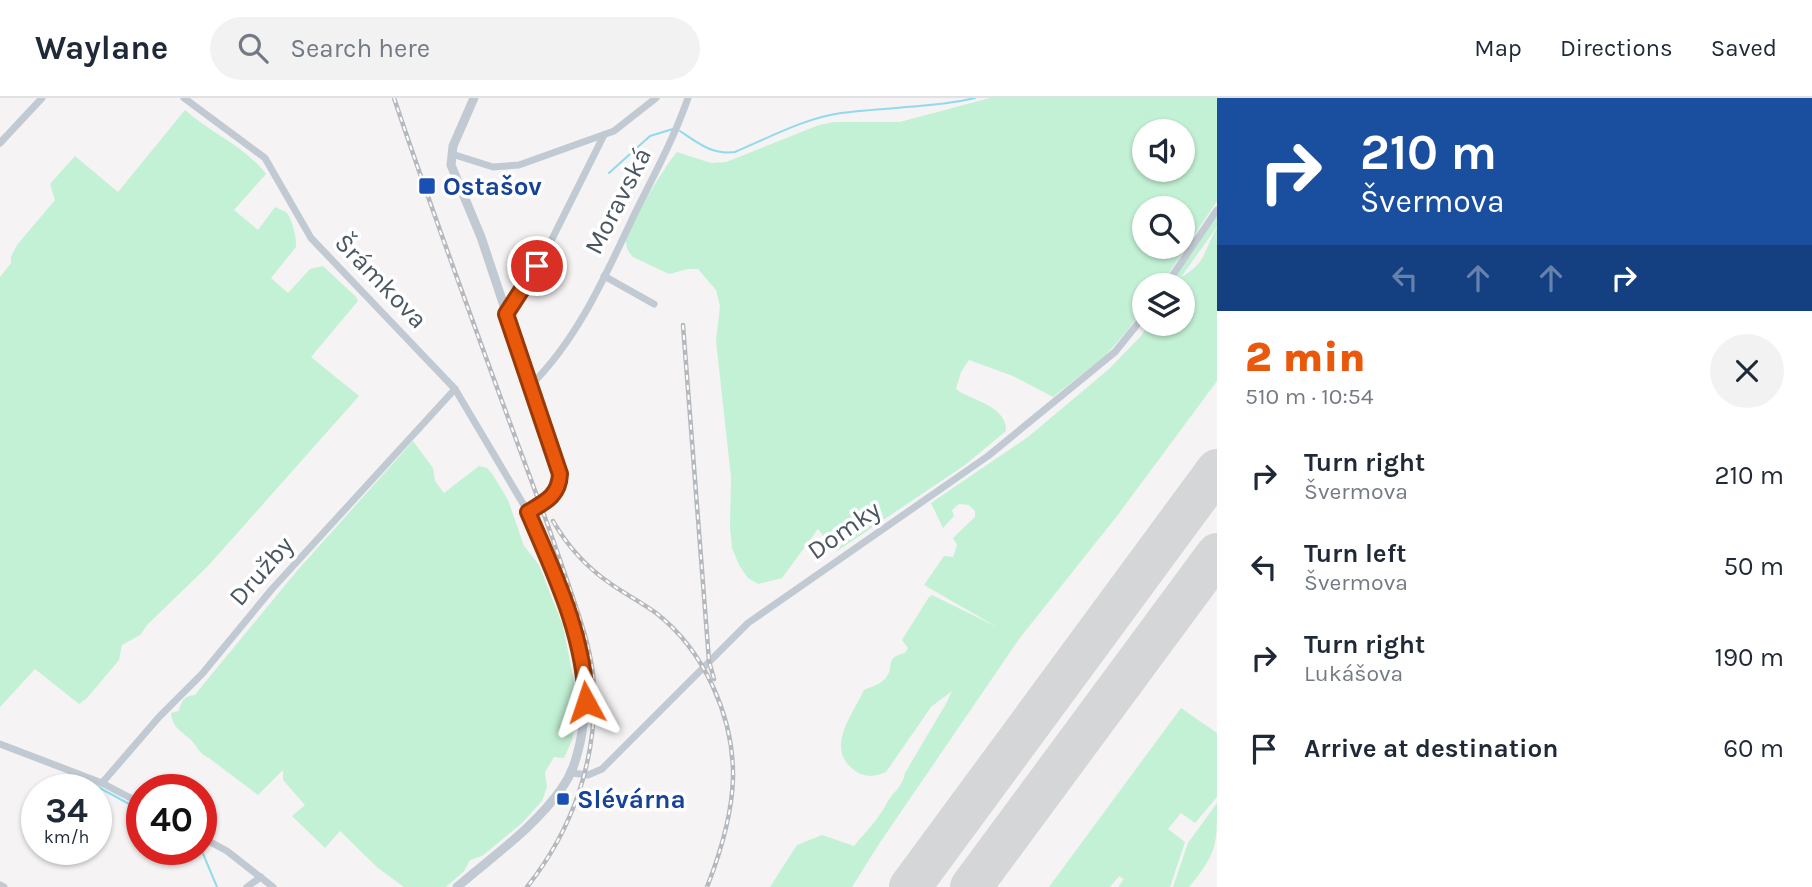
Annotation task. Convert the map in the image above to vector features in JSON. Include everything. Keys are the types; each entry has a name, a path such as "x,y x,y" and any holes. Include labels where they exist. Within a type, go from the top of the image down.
{"street":[{"path":"0,143 43,98"},
{"name":"Šrámkova","path":"184,98 265,158 311,238 455,389 528,512"},
{"path":"457,887 543,812 572,773 586,702 582,659 568,608 528,512 551,499 559,487 560,474 481,237 451,165 453,146 474,98"},
{"path":"452,154 494,167 519,164 614,131 656,98"},
{"name":"Moravská","path":"530,386 559,355 578,326 676,133 688,98"},
{"path":"506,314 548,247 604,135"},
{"path":"1174,273 1217,211"},
{"path":"604,276 654,304"},
{"name":"Domky","path":"572,773 588,775 602,769 748,623 988,456 1115,352 1132,331"},
{"name":"Družby","path":"110,774 202,674 272,589 455,389"},
{"path":"0,744 78,774"},
{"path":"217,846 273,887"},
{"path":"247,887 261,877"}],"green space":[{"path":"990,98 1217,98 1217,201 1195,234 1195,196 1132,196 1132,259 1178,259 1169,273 1132,273 1132,324 1106,355 1053,397 1013,376 969,360 961,372 956,389 995,409 1005,422 1006,431 965,465 837,551 818,529 782,578 758,584 748,578 732,548 731,477 716,341 720,306 716,290 698,269 669,274 633,257 626,242 648,196 677,152 711,163 726,162 819,125 834,122 900,122"},
{"path":"185,110 248,155 266,174 234,210 258,230 275,207 286,212 290,219 296,247 271,278 288,293 310,269 323,266 356,297 358,301 311,357 359,396 208,566 140,635 122,645 119,660 87,698 79,704 35,669 0,707 0,277 11,263 17,245 55,200 50,184 75,156 118,192"},
{"path":"1217,216 1217,227 1195,258 1195,248"},
{"path":"1217,228 1217,381 1117,516 1019,639 852,887 770,887 797,845 822,835 854,846 900,785 947,702 952,691 931,707 886,772 874,776 858,773 846,761 841,742 848,721 864,690 885,679 894,657 905,653 908,648 902,640 929,597 932,595 997,627 924,585 944,556 953,557 957,545 953,538 975,517 975,511 969,505 959,504 952,510 954,516 943,528 931,503 1028,437 1109,369 1141,336 1195,336 1195,273 1187,273 1200,261"},
{"path":"1188,259 1194,259 1184,273 1178,273"},
{"path":"413,441 433,468 435,481 444,493 479,466 487,468 493,475 508,500 524,546 539,565 563,626 575,687 576,715 572,740 564,758 554,757 545,772 547,787 542,801 522,823 482,856 470,860 464,871 446,887 404,887 378,868 340,831 325,848 292,816 305,805 283,780 283,770 258,795 201,753 176,726 171,713 179,711 186,698 195,695 296,572"},
{"path":"1181,708 1217,733 1217,797 1195,823 1181,813 1168,829 1185,842 1170,887 1118,887 1124,879 1119,876 1110,887 1049,887"},
{"path":"1217,803 1216,840 1210,857 1189,887 1173,887 1188,843"}],"waterway":[{"path":"680,131 712,150 735,152 787,129 827,116 975,98"},
{"path":"609,173 650,136 673,129"},
{"path":"112,795 126,802"},
{"path":"208,865 217,887"}],"runway":[{"path":"910,887 1217,470"},
{"path":"971,887 1217,554"}],"railway":[{"path":"394,98 556,547 591,659 594,713 586,767 579,792 557,842 527,887"},
{"path":"683,325 709,661 714,679"},
{"path":"553,521 571,548 594,571 656,613 673,628 702,665 713,686 728,732 733,778 724,834 707,887"}],"place":[{"name":"Ostašov","path":"427,186"},
{"name":"Slévárna","path":"563,799"}],"route":[{"path":"537,266 506,314 560,474 559,487 551,499 528,512 568,608 582,659 586,702"}]}
